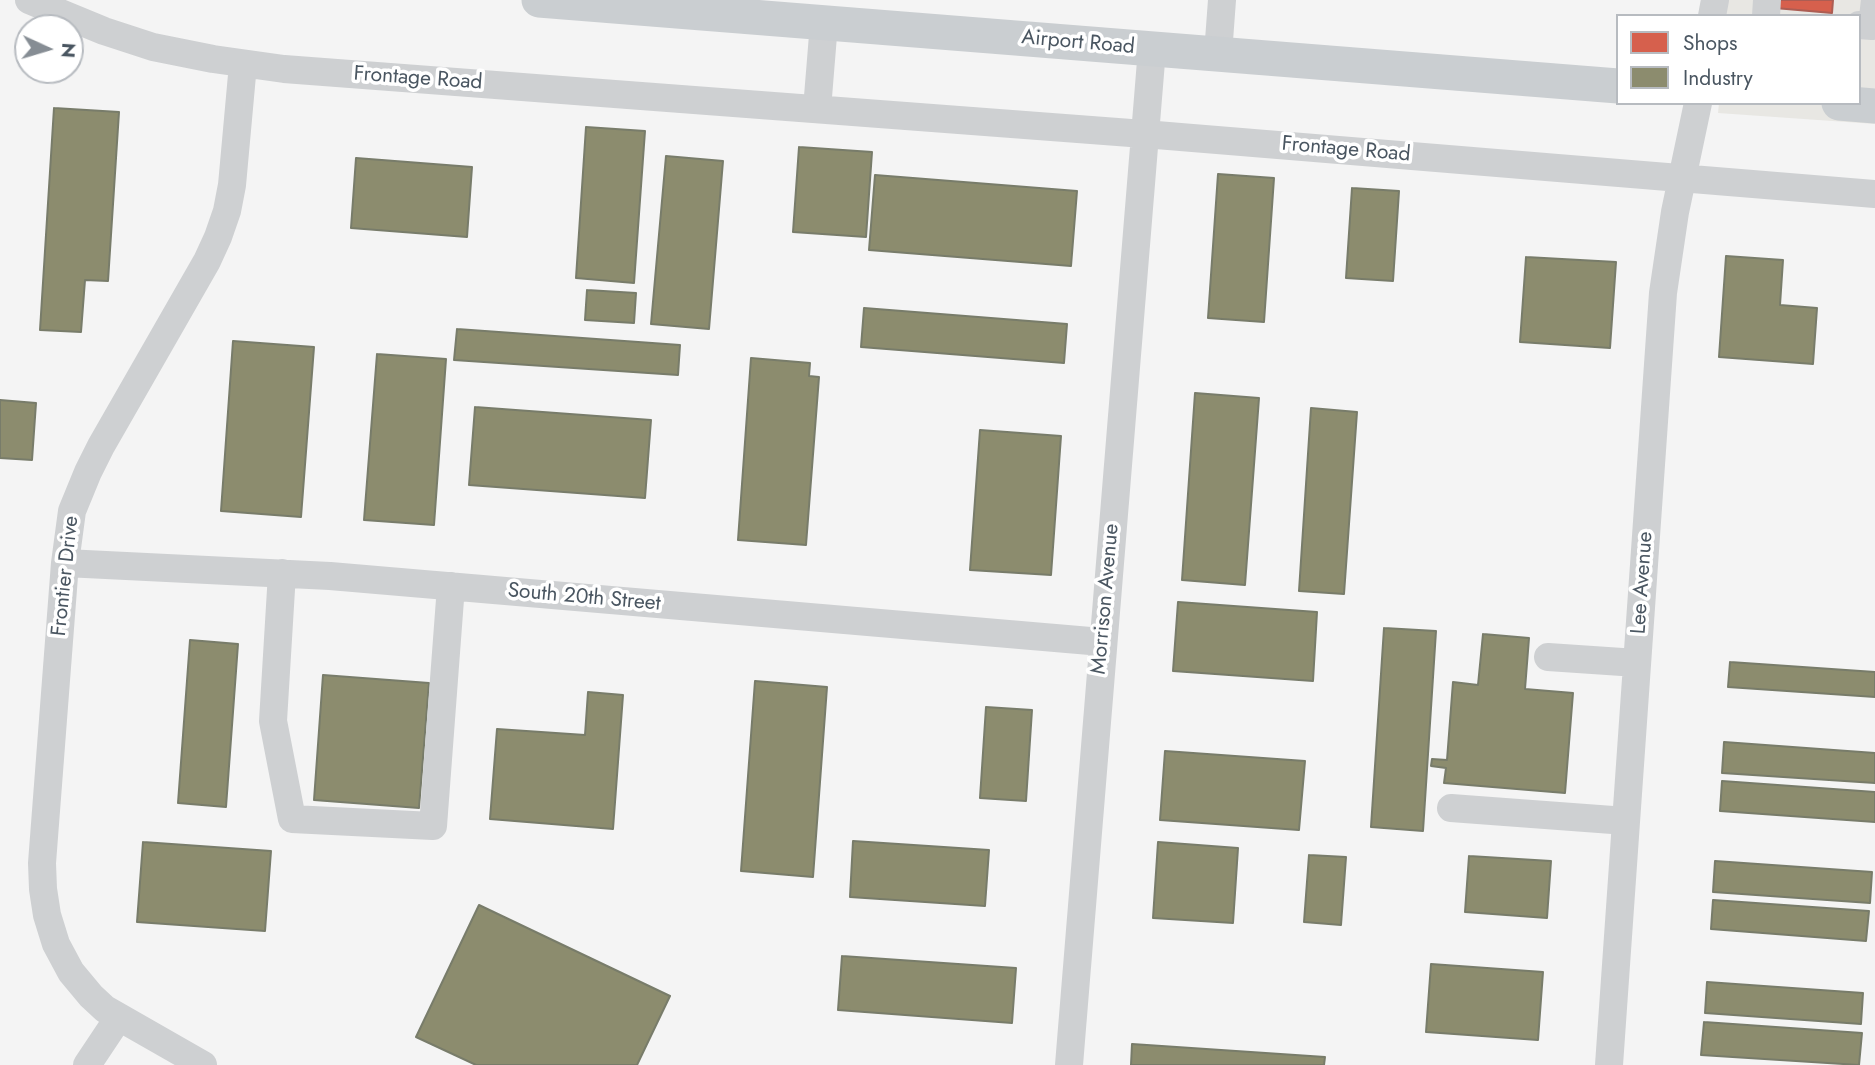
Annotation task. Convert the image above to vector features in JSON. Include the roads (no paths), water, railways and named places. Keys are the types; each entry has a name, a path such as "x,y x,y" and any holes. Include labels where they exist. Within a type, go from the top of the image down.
{"main road":[{"name":"Airport Road","path":"539,0 1616,86"}],"street":[{"name":"Frontage Road","path":"29,0 104,31 153,47 243,64 1875,194"},
{"path":"1217,54 1222,0"},
{"path":"817,110 824,23"},
{"name":"Morrison Avenue","path":"1069,1065 1152,48"},
{"name":"Frontier Drive","path":"203,1065 104,1009 71,972 47,915 42,863 65,563 72,511 88,472 207,261 224,222 232,185 243,64"},
{"name":"Lee Avenue","path":"1609,1065 1663,293 1675,212 1698,105"},
{"name":"South 20th Street","path":"65,563 282,573 1102,642"},
{"path":"282,573 273,721 292,819 433,827 451,586"},
{"path":"1548,657 1637,663"},
{"path":"1451,808 1626,821"},
{"path":"88,1065 119,1017"}]}
